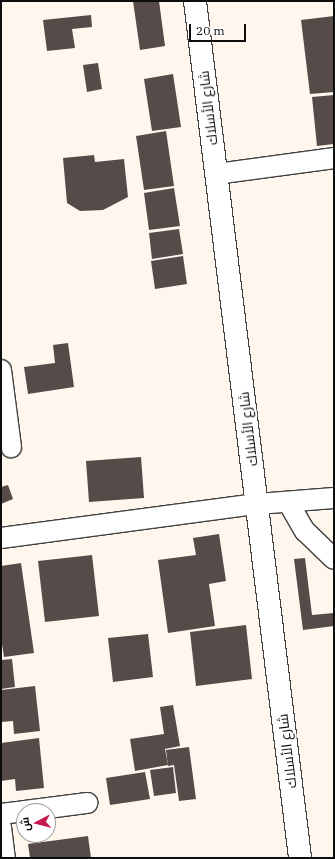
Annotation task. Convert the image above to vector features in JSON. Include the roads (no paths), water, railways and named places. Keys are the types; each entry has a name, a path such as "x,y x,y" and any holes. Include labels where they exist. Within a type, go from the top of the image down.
{"street":[{"name":"شارع الأسلاك","path":"195,1 300,858"},
{"path":"216,174 334,158"},
{"path":"1,370 11,447"},
{"path":"1,538 257,504 334,498"},
{"path":"288,502 305,531 334,559"},
{"path":"56,807 87,803"},
{"path":"1,814 16,812"},
{"path":"1,827 5,858"}]}
